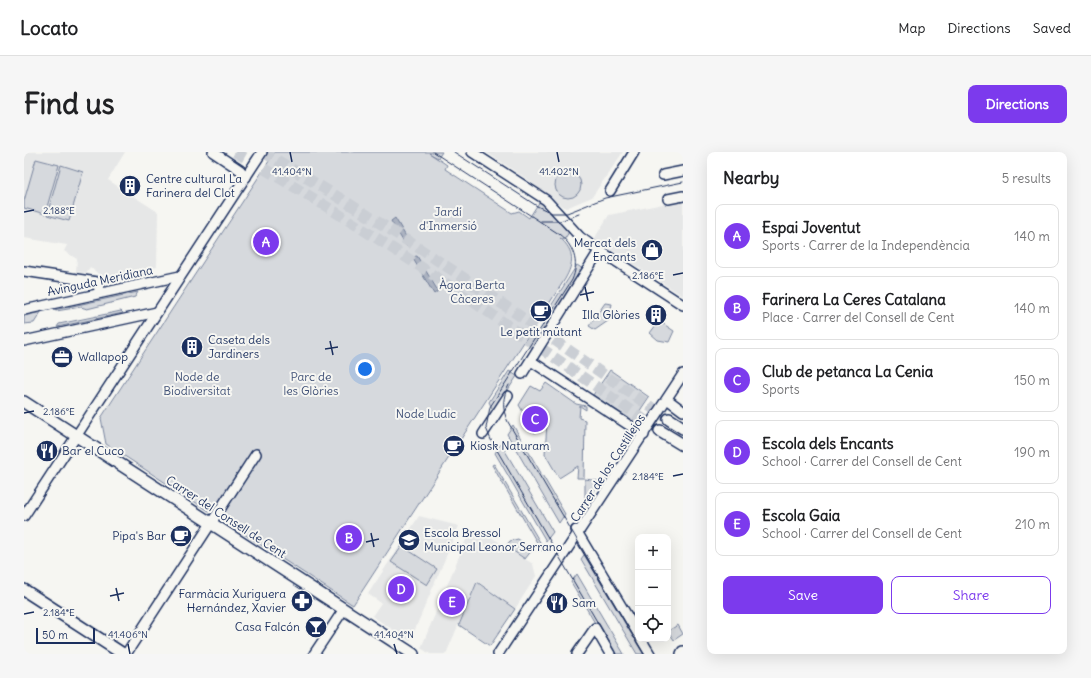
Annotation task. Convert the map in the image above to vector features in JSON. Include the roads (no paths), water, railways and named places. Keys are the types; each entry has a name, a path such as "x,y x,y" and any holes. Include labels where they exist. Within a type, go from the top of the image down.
{"main road":[{"name":"Carrer del Consell de Cent","path":"24,402 413,654"},
{"path":"669,419 683,428"},
{"path":"660,431 683,445"},
{"path":"24,590 125,654"}],"street":[{"path":"213,152 240,170 246,177"},
{"path":"24,516 262,152"},
{"path":"472,152 546,200 580,236 599,251 683,305"},
{"path":"610,191 634,152"},
{"path":"663,175 683,171"},
{"path":"668,199 683,196"},
{"path":"522,374 599,251"},
{"path":"24,271 97,282 100,293"},
{"name":"Avinguda Meridiana","path":"24,310 180,276"},
{"path":"24,341 157,312"},
{"path":"530,361 644,435"},
{"name":"Carrer de los Castillejos","path":"498,654 577,532 644,435 683,374"},
{"path":"485,431 508,396"},
{"path":"667,399 683,410"},
{"path":"125,654 256,454"},
{"path":"577,532 635,629"},
{"path":"314,654 344,609"},
{"path":"577,654 594,628 610,654"},
{"path":"643,642 650,654"}],"tunnel":[{"path":"235,152 344,217 503,322 660,431"},
{"path":"263,152 380,223 438,261 669,419"}],"tram line":[{"path":"433,152 559,234 568,243 574,254 575,267 572,280 490,407 486,428 491,440 616,654"},
{"path":"454,152 537,206 552,213 567,213 605,198 683,182"},
{"path":"541,221 560,221 579,214"},
{"path":"509,385 504,399 505,413 508,422 644,654"}],"place":[{"name":"Centre cultural La Farinera del Clot","path":"130,186"},
{"name":"Espai Joventut","path":"266,242"},
{"name":"Mercat dels Encants","path":"652,250"},
{"name":"Le petit mütant","path":"541,311"},
{"name":"Illa Glòries","path":"656,315"},
{"name":"Caseta dels Jardiners","path":"192,347"},
{"name":"Wallapop","path":"62,357"},
{"name":"Club de petanca La Cenia","path":"535,419"},
{"name":"Kiosk Naturam","path":"454,446"},
{"name":"Bar el Cuco","path":"47,451"},
{"name":"Pipa's Bar","path":"181,536"},
{"name":"Farinera La Ceres Catalana","path":"349,538"},
{"name":"Escola Bressol Municipal Leonor Serrano","path":"409,540"},
{"name":"Escola dels Encants","path":"401,589"},
{"name":"Farmàcia Xuriguera Hernández, Xavier","path":"302,601"},
{"name":"Escola Gaia","path":"452,602"},
{"name":"Sam","path":"557,603"},
{"name":"Casa Falcón","path":"316,627"}],"park label":[{"name":"Jardí d'Inmersió","path":"448,219"},
{"name":"Àgora Berta Càceres","path":"472,292"},
{"name":"Node de Biodiversitat","path":"197,384"},
{"name":"Parc de les Glòries","path":"311,384"},
{"name":"Node Ludic","path":"426,414"}]}
